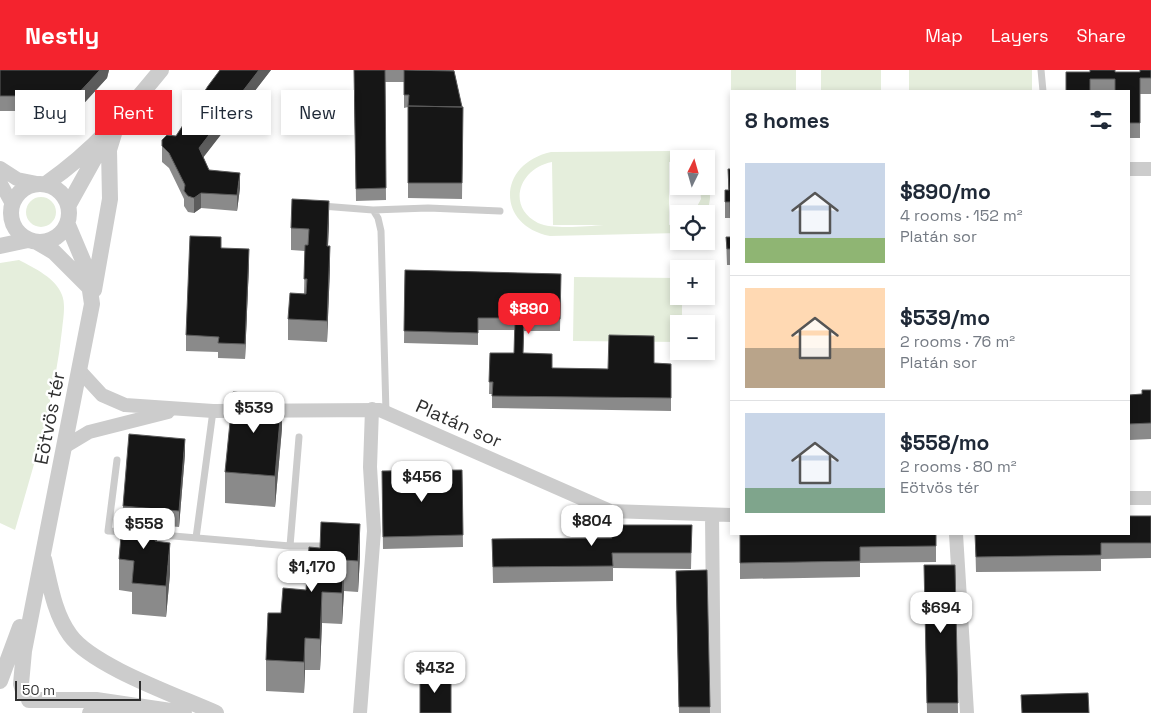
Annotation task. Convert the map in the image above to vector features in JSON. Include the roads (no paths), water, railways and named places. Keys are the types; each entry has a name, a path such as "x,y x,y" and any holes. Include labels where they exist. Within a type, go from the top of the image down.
{"street":[{"path":"144,90 161,70"},
{"path":"8,211 21,190 42,183 68,168 105,135"},
{"path":"68,206 109,135"},
{"path":"92,304 110,199 109,150 112,135"},
{"path":"0,168 18,179 42,183 60,191 68,206 68,225 52,240 0,246"},
{"path":"1130,169 1151,169"},
{"path":"0,182 14,225 33,241 54,252 89,287"},
{"name":"Eötvös tér","path":"29,703 21,684 22,665 92,304 87,270 68,225"},
{"name":"Platán sor","path":"79,370 102,395 125,405 213,410 372,409 386,412 602,508 620,513 730,515"},
{"name":"Platán sor","path":"64,447 97,429 181,409"},
{"path":"360,713 367,547 374,514 370,467 372,409"},
{"path":"1130,498 1151,498"},
{"path":"712,515 714,713"},
{"path":"956,535 967,713"},
{"path":"43,556 58,612 75,642 105,664 216,713"},
{"name":"Eötvös tér","path":"0,680 43,556"},
{"path":"0,690 9,688 29,703 96,700 184,713"},
{"path":"90,713 158,709"}],"lane":[{"path":"1041,70 1043,90"},
{"path":"320,205 373,210 428,208 500,211"},
{"path":"373,210 378,218 381,231 386,412"},
{"path":"196,538 213,410"},
{"path":"290,546 299,437"},
{"path":"117,460 108,531 290,546 335,546"}]}
